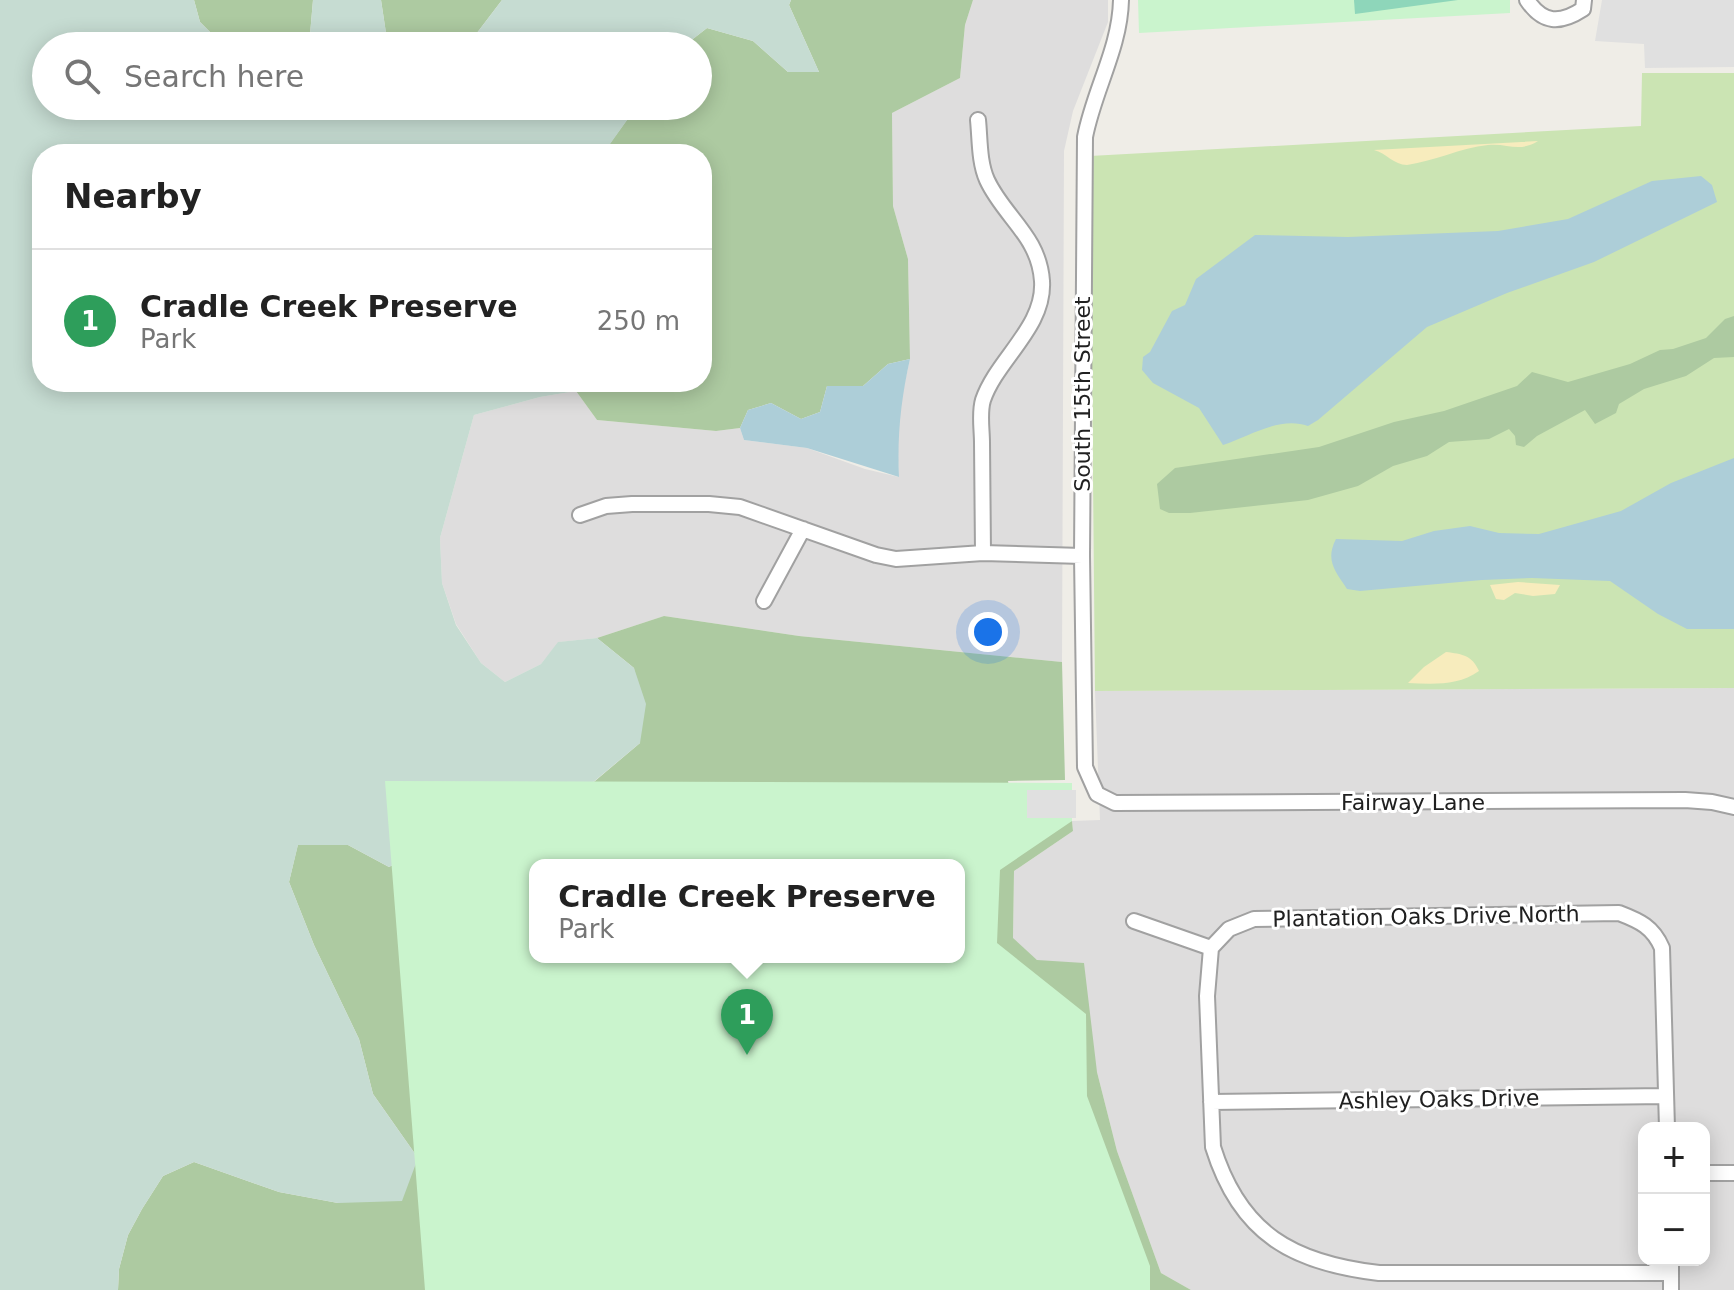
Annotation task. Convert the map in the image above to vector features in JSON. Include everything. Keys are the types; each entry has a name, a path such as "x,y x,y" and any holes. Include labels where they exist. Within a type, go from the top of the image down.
{"street":[{"name":"South 15th Street","path":"1095,791 1085,767 1082,556 1085,137 1097,90 1119,32 1121,0"},
{"path":"1527,0 1544,17 1563,20 1583,9 1584,0"},
{"path":"978,120 981,160 987,179 1026,234 1036,254 1042,281 1035,314 1026,332 998,368 982,404 983,553"},
{"path":"580,515 606,506 709,504 740,507 876,555 896,559 983,553 1082,556"},
{"path":"764,601 803,529"},
{"name":"Fairway Lane","path":"1095,791 1115,803 1685,800 1734,807"},
{"name":"Plantation Oaks Drive North","path":"1211,948 1229,929 1254,919 1619,913 1649,926 1662,948 1666,1096"},
{"path":"1134,921 1211,948 1207,996 1213,1147 1220,1171 1247,1216 1261,1228 1298,1253 1337,1268 1379,1273 1493,1273 1671,1267 1671,1290"},
{"path":"1666,1096 1667,1122"},
{"name":"Ashley Oaks Drive","path":"1211,1102 1666,1096"},
{"path":"1710,1173 1734,1173"},
{"path":"1493,1273 1493,1290"}],"shaded area":[{"path":"973,0 1108,0 1108,22 1073,111 1064,151 1062,662 799,636 664,616 597,638 559,642 541,664 505,682 481,663 456,624 442,583 440,538 474,415 540,397 577,392 597,420 716,431 740,428 744,440 807,448 865,469 899,477 897,443 901,399 910,359 908,259 893,206 892,113 960,78 965,25"},
{"path":"1602,0 1734,0 1734,67 1645,68 1644,44 1595,41"},
{"path":"1734,688 1734,1290 1191,1290 1161,1273 1117,1151 1097,1072 1037,960 1013,939 1014,871 1073,831 1072,821 1100,820 1095,691"},
{"path":"1027,790 1076,790 1076,818 1027,818"}],"green space":[{"path":"0,0 194,0 200,22 210,32 32,32 32,120 627,120 610,144 32,144 32,392 570,392 474,415 440,538 442,583 456,625 481,663 505,682 541,664 558,642 597,638 634,668 646,704 640,743 549,819 429,846 389,867 348,845 298,845 289,882 314,945 359,1039 373,1094 418,1158 402,1201 338,1203 279,1192 194,1162 163,1176 142,1209 128,1235 119,1269 118,1290 0,1290"},
{"path":"194,0 313,0 310,32 210,32 200,22"},
{"path":"313,0 381,0 386,32 310,32"},
{"path":"381,0 502,0 478,32 386,32"},
{"path":"502,0 791,0 789,5 819,72 788,72 753,41 707,28 702,32 478,32"},
{"path":"791,0 973,0 965,25 960,78 892,113 893,206 908,259 910,359 888,364 863,386 827,386 820,412 801,419 771,403 748,410 740,428 716,431 597,420 577,392 712,392 712,144 610,144 627,120 712,120 712,32 702,32 707,28 753,41 788,72 819,72 789,5"},
{"path":"1138,0 1510,0 1510,13 1139,33"},
{"path":"1354,0 1458,0 1355,14"},
{"path":"1642,73 1734,73 1734,688 1095,691 1090,156 1641,126"},
{"path":"1734,316 1734,357 1714,358 1686,376 1644,389 1619,404 1616,413 1595,424 1585,410 1537,436 1524,447 1516,445 1515,436 1509,429 1489,439 1449,442 1427,456 1393,466 1358,486 1308,500 1190,513 1169,513 1160,509 1157,484 1175,468 1319,447 1517,386 1532,372 1568,382 1630,364 1660,350 1706,338 1725,319"},
{"path":"664,616 799,636 1062,662 1065,780 1008,781 1017,829 1072,821 1073,831 1014,871 1013,938 1037,960 1084,963 1097,1072 1117,1151 1161,1273 1191,1290 118,1290 119,1269 128,1235 142,1209 163,1176 194,1162 279,1192 338,1203 418,1158 373,1094 359,1039 314,945 289,882 298,844 348,845 389,867 429,846 550,819 640,743 634,668 597,638"},
{"path":"385,781 1072,783 1072,821 1000,870 997,943 1086,1014 1087,1096 1150,1266 1150,1290 425,1290"}],"sand":[{"path":"1538,141 1519,147 1478,147 1407,165 1374,150"},
{"path":"1518,582 1560,585 1555,594 1533,596 1515,593 1504,600 1496,599 1490,585"},
{"path":"1446,652 1466,656 1479,671 1454,682 1408,683 1424,667"}],"water":[{"path":"1701,176 1712,185 1717,202 1594,262 1507,293 1427,327 1308,426 1276,425 1223,445 1199,408 1153,383 1142,370 1143,357 1150,352 1172,311 1185,305 1196,279 1255,235 1348,237 1498,231 1568,219 1652,181"},
{"path":"910,359 900,418 899,477 807,448 744,440 740,428 748,410 771,403 801,419 820,412 827,386 863,386 888,364"},
{"path":"1734,458 1734,629 1687,629 1658,614 1610,581 1532,578 1360,591 1347,589 1331,559 1336,539 1402,541 1434,531 1470,526 1499,533 1539,534 1621,511 1671,483"}],"place":[{"name":"Cradle Creek Preserve","path":"747,1055"}]}
